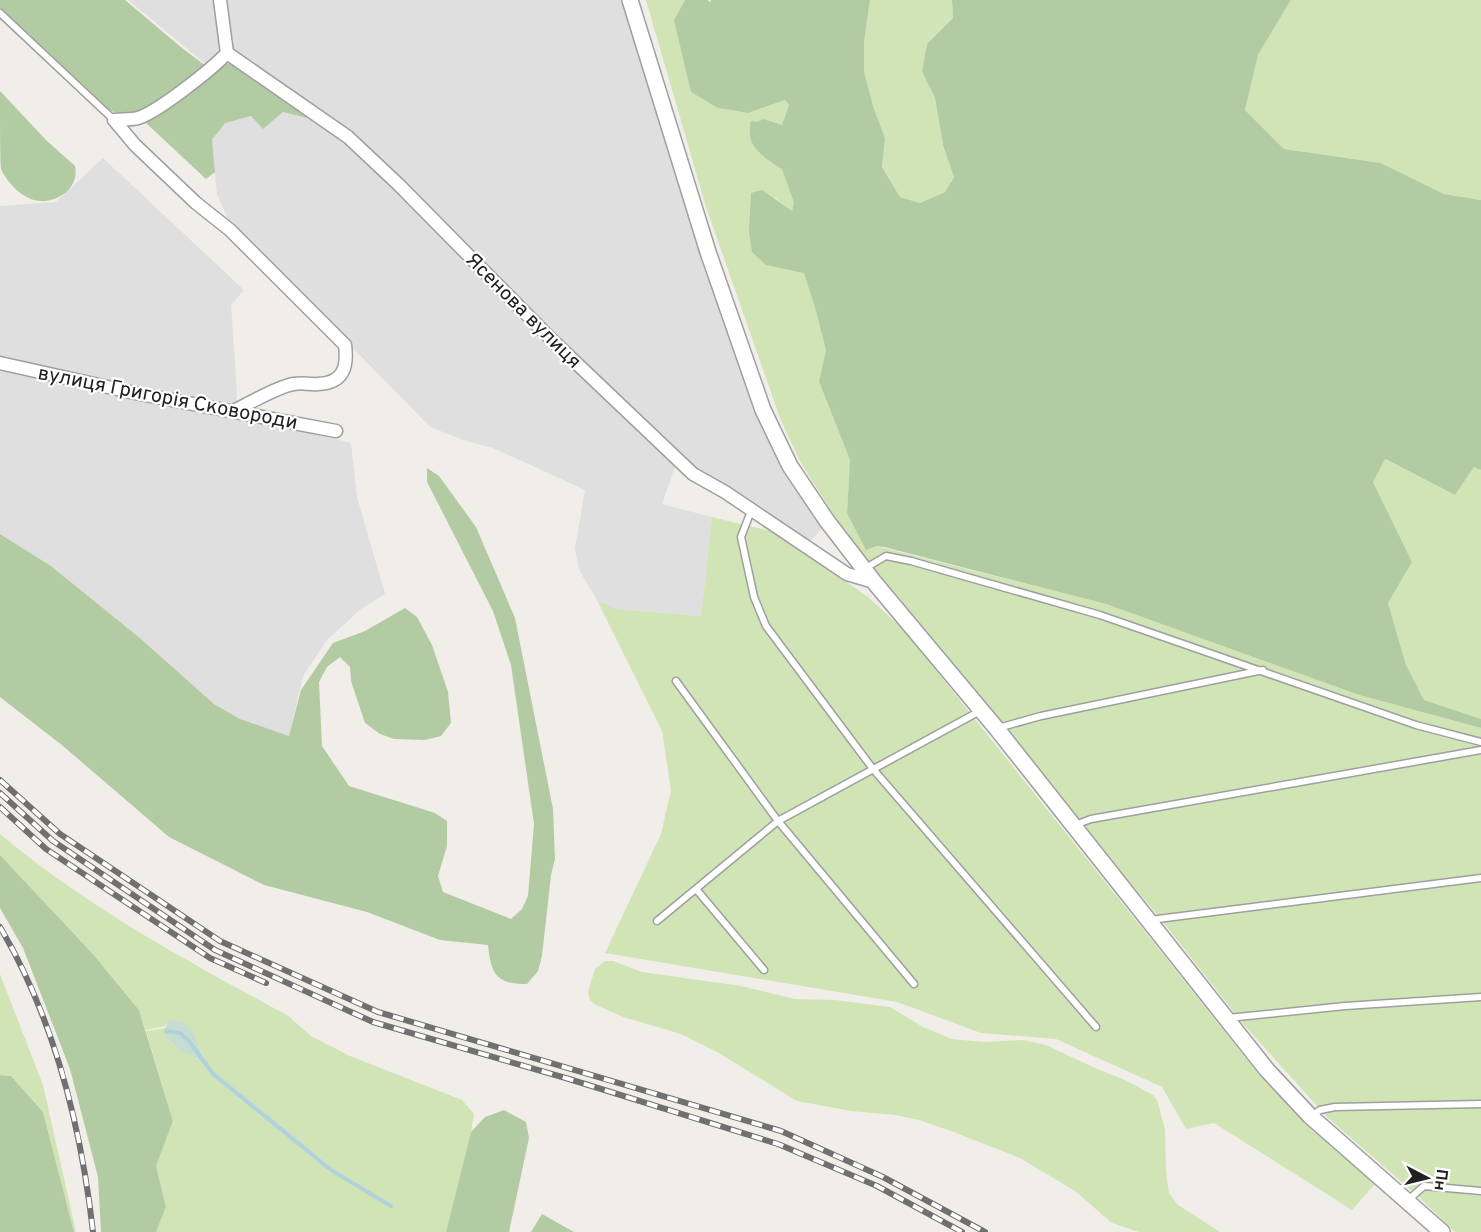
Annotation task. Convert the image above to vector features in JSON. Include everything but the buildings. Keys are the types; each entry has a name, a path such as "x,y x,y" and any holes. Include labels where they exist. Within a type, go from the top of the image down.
{"street":[{"path":"114,120 138,118 165,102 217,64 227,53 220,0"},
{"path":"630,0 708,252 763,410 790,466 827,521 874,582 997,729 1266,1071 1310,1116 1442,1232"},
{"name":"Ясенова вулиця","path":"227,53 348,137 399,185 551,339 693,474 725,492 847,574 874,582"},
{"path":"114,120 135,145 196,203 230,230 345,345 347,361 342,375 331,383 294,384 234,411"},
{"name":"вулиця Григорія Сковороди","path":"0,363 135,393 336,431"}],"lane":[{"path":"0,13 114,120"},
{"path":"751,511 741,537 754,597 766,626 873,769 1096,1027"},
{"path":"864,569 885,556 911,561 1100,615 1264,670 1416,725 1481,742"},
{"path":"997,729 1041,716 1264,670"},
{"path":"676,681 778,821 914,984"},
{"path":"657,921 778,821 981,711"},
{"path":"1072,826 1091,819 1481,750"},
{"path":"1149,920 1481,878"},
{"path":"696,889 764,970"},
{"path":"1224,1018 1345,1006 1481,997"},
{"path":"1310,1116 1320,1110 1335,1107 1481,1104"},
{"path":"1407,1201 1424,1186 1481,1191"}],"shaded area":[{"path":"128,0 218,0 222,48 219,57 208,66"},
{"path":"224,0 624,0 758,411 824,527 807,544 676,454 581,363 402,182 237,57 229,42"},
{"path":"283,112 315,120 396,187 459,256 676,464 662,504 712,517 701,616 616,609 597,600 579,570 575,548 585,490 493,448 466,441 430,427 229,221 217,195 212,141 225,122 251,116 263,129"},
{"path":"103,158 244,290 231,305 236,408 0,360 0,206 56,202"},
{"path":"0,366 236,413 351,443 357,497 385,594 361,609 327,640 303,676 289,736 240,719 214,704 141,639 51,566 0,534"}],"green space":[{"path":"0,0 125,0 206,66 139,115 123,115 108,110 0,8"},
{"path":"646,0 685,0 674,20 718,108 748,113 785,100 789,105 782,126 749,128 753,143 759,153 782,168 794,203 792,212 774,197 767,265 804,272 826,350 819,383 850,460 847,513 876,546 1106,604 1359,695 1481,728 1481,1232 1455,1232 1420,1198 1327,1117 1244,1025 1084,827 1010,731 868,561 858,553 801,463 781,421 706,207"},
{"path":"685,0 711,2 711,0 870,0 864,42 864,72 885,138 882,167 900,197 920,203 945,192 954,177 943,145 935,98 922,71 927,44 953,18 952,0 1291,0 1258,55 1245,110 1284,149 1381,163 1444,194 1481,200 1481,470 1474,467 1455,495 1385,459 1373,482 1412,562 1388,603 1406,665 1424,700 1481,719 1481,728 1359,695 1106,604 884,547 876,546 866,550 847,513 850,460 819,382 826,350 804,273 766,265 752,252 749,231 751,193 762,190 792,211 794,203 782,169 762,155 753,144 750,137 751,121 757,122 763,119 782,125 789,105 785,100 748,113 718,108 691,92 674,20"},
{"path":"870,0 952,0 953,18 927,44 922,70 935,98 943,145 954,176 945,192 920,203 900,197 882,167 885,138 864,72 864,42"},
{"path":"1291,0 1481,0 1481,200 1444,194 1381,163 1284,149 1245,110 1258,55"},
{"path":"236,63 315,120 283,112 263,129 251,116 225,123 212,140 215,172 206,179 146,123 225,64"},
{"path":"0,91 46,140 75,166 74,182 58,198 42,201 29,198 10,183 1,169"},
{"path":"1384,459 1455,495 1474,467 1481,470 1481,719 1424,700 1406,665 1388,603 1412,562 1373,482"},
{"path":"427,468 439,476 476,527 515,618 553,809 555,859 551,875 542,956 538,971 527,984 508,982 497,975 493,970 488,945 440,940 367,912 264,885 169,837 63,746 0,697 0,534 51,566 141,639 214,704 240,719 289,736 301,690 333,643 365,631 405,608 417,617 432,645 448,692 451,723 441,736 425,740 394,739 380,734 365,723 351,681 350,667 340,657 327,667 319,682 322,746 349,786 435,813 447,821 447,846 438,876 443,892 511,919 522,909 528,896 534,824 511,665 493,611 427,482"},
{"path":"712,517 775,532 868,597 903,629 1261,1077 1375,1184 1352,1210 1214,1123 1186,1129 1162,1087 1056,1039 981,1033 897,1002 605,953 661,834 671,790 662,731 597,600 616,609 701,616"},
{"path":"0,834 33,861 103,909 175,953 287,1015 311,1036 350,1056 462,1100 474,1114 446,1232 156,1232 166,1207 156,1166 173,1121 146,1031 165,1028 176,1047 195,1057 212,1076 330,1172 382,1201 332,1169 214,1072 200,1052 193,1032 166,1023 165,1026 146,1030 139,1010 92,953 0,855"},
{"path":"0,855 92,953 139,1010 173,1121 156,1166 166,1207 156,1232 101,1232 98,1177 70,1069 23,948 0,908"},
{"path":"605,961 613,961 642,972 741,986 795,999 835,1000 890,1007 923,1027 952,1039 983,1042 1023,1040 1046,1045 1153,1095 1157,1100 1165,1129 1169,1193 1178,1205 1220,1232 1139,1232 1112,1223 1075,1191 1020,1158 951,1131 895,1115 851,1111 797,1101 717,1052 681,1034 623,1017 596,1005 590,1000 588,992 595,969"},
{"path":"0,974 43,1085 76,1232 74,1232 43,1112 11,1076 0,1075"},
{"path":"169,1019 184,1023 193,1032 200,1052 215,1072 332,1169 389,1205 330,1172 212,1076 197,1058 179,1050 167,1038 165,1028"},
{"path":"0,1075 11,1076 43,1112 74,1232 0,1232"},
{"path":"504,1110 526,1122 529,1138 509,1232 446,1232 471,1132 485,1117"},
{"path":"542,1214 574,1232 531,1232"}],"waterway":[{"path":"166,1031 180,1033 189,1041 213,1074 331,1170 391,1206"}],"railway":[{"path":"0,780 60,834 220,941 378,1012 781,1131 883,1177 985,1232"},
{"path":"0,793 53,841 215,950 373,1022 569,1079 778,1144 877,1186 962,1232"},
{"path":"0,807 46,849 210,958 266,983"},
{"path":"0,927 36,999 63,1075 81,1153 93,1232"}]}
